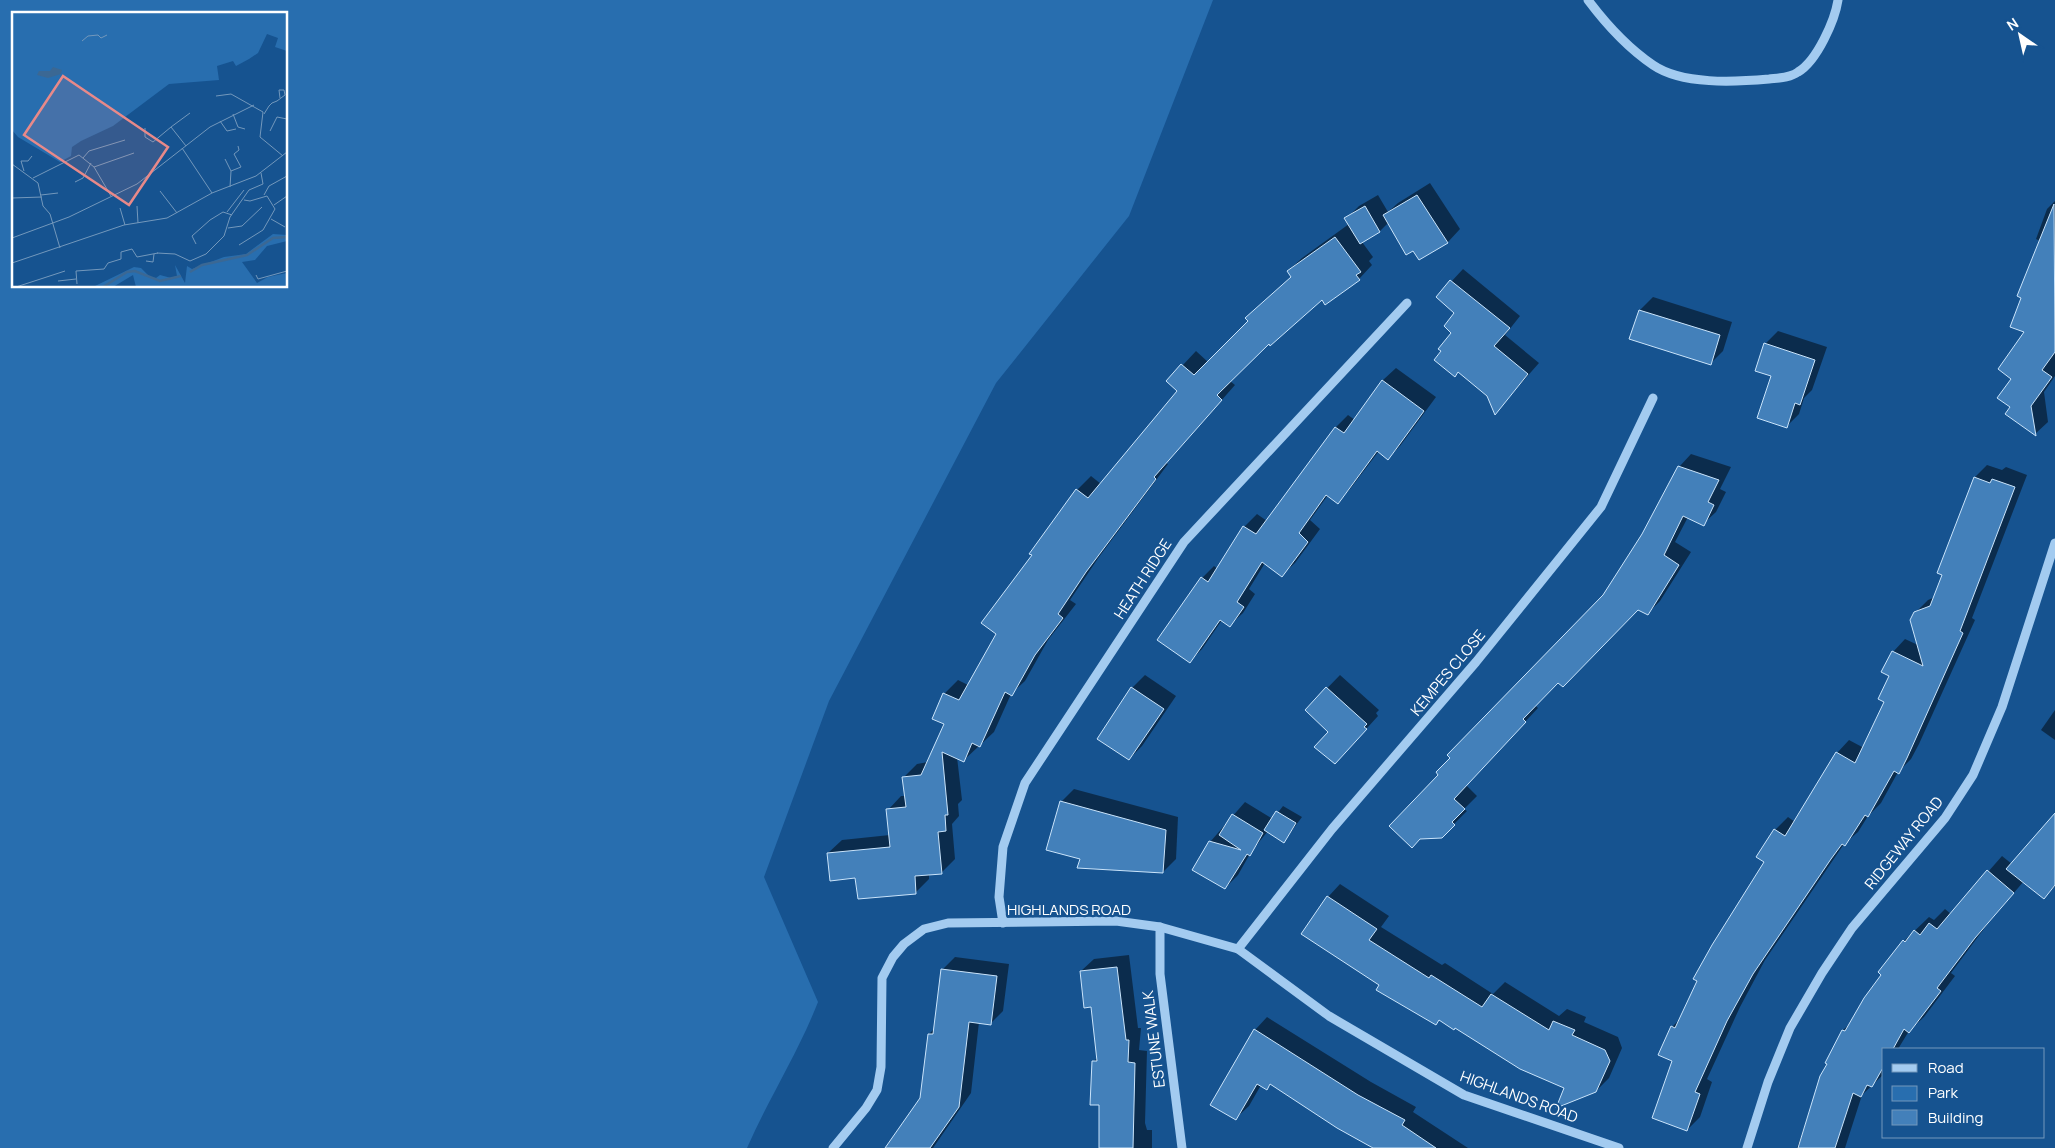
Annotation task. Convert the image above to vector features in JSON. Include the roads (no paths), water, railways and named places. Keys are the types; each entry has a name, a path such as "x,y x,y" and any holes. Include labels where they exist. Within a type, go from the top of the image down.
{"street":[{"path":"1588,0 1626,43 1654,66 1688,78 1729,83 1787,77 1799,72 1825,38 1836,17 1838,0"},
{"name":"HEATH RIDGE","path":"1003,923 999,897 1003,847 1024,783 1184,542 1407,302"},
{"name":"KEMPES CLOSE","path":"1238,949 1332,829 1476,662 1601,507 1653,398"},
{"name":"RIDGEWAY ROAD","path":"1747,1148 1768,1082 1790,1028 1822,973 1852,928 1945,818 1972,775 2002,707 2055,543"},
{"name":"HIGHLANDS ROAD","path":"833,1148 866,1108 877,1090 881,1067 882,978 893,957 904,944 924,929 948,923 1116,921 1160,927 1238,949 1328,1016 1464,1095 1619,1148"},
{"name":"ESTUNE WALK","path":"1160,927 1160,974 1182,1148"}]}
